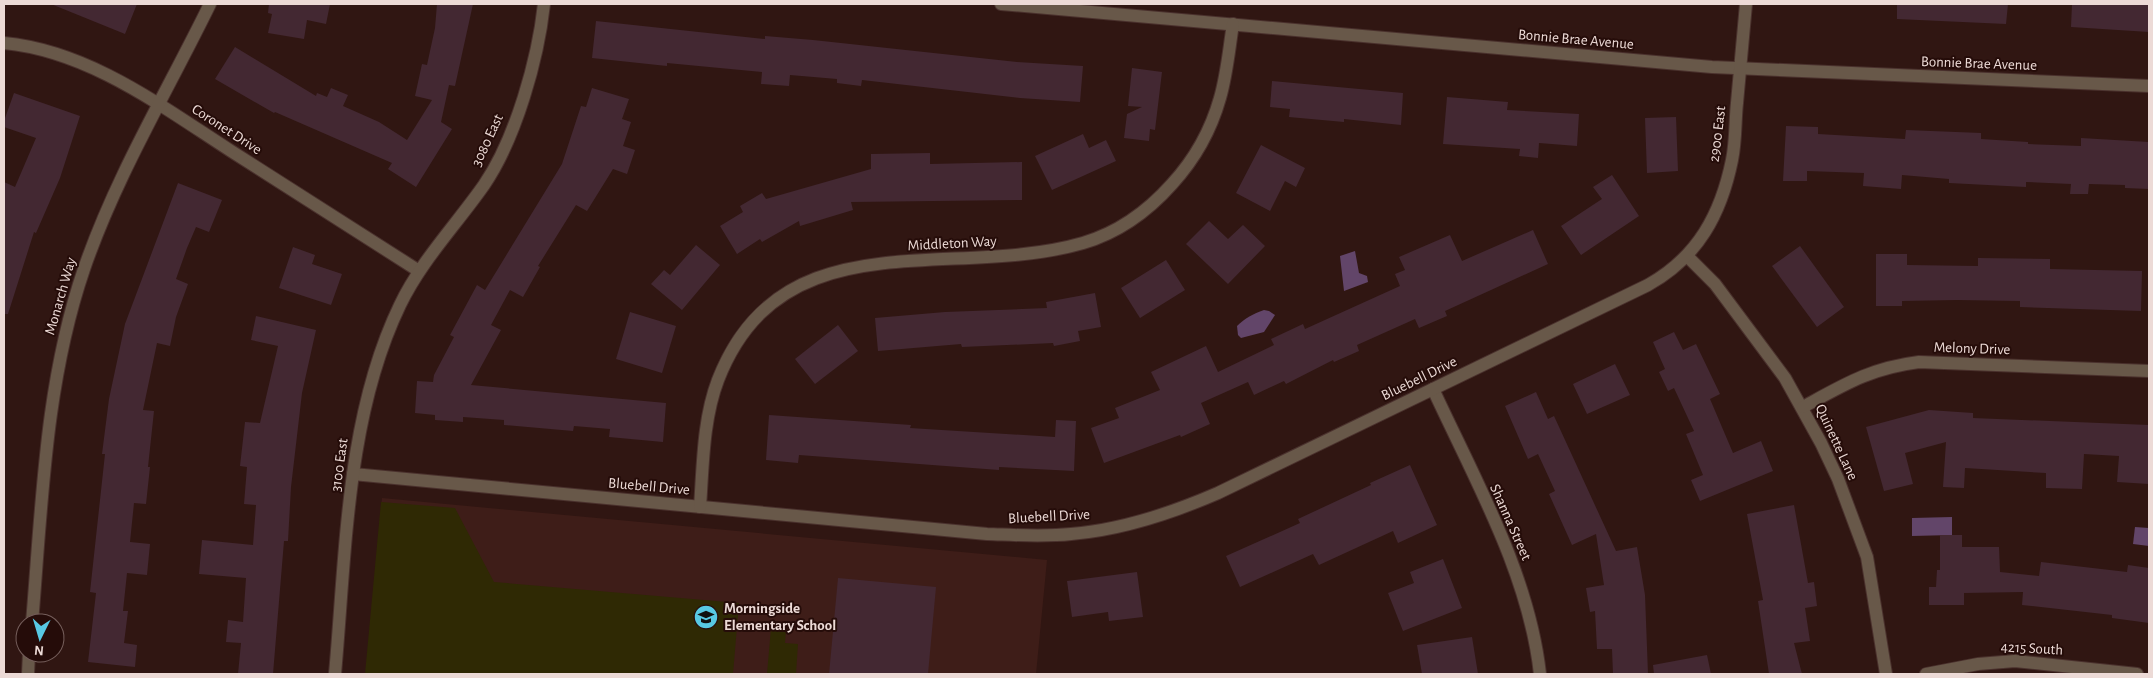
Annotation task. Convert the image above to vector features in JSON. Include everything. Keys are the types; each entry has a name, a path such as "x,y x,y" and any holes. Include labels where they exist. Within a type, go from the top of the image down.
{"street":[{"name":"Monarch Way","path":"33,613 50,413 70,318 83,271 119,181 210,4"},
{"name":"3080 East","path":"419,271 485,182 504,146 535,62 544,4"},
{"name":"Bonnie Brae Avenue","path":"1001,4 1740,69 2149,86"},
{"name":"2900 East","path":"1687,256 1703,237 1716,215 1732,160 1746,4"},
{"name":"Middleton Way","path":"700,507 707,424 718,381 728,358 742,336 761,314 794,288 835,271 880,263 1034,254 1084,242 1124,225 1163,193 1180,175 1206,134 1220,99 1233,24"},
{"name":"Coronet Drive","path":"4,43 53,53 97,70 159,104 419,271"},
{"name":"Bluebell Drive","path":"353,474 988,534 1043,536 1096,531 1149,518 1202,500 1648,285 1663,277 1687,256"},
{"name":"Quinette Lane","path":"1687,256 1715,284 1785,378 1803,407 1838,479 1867,557 1886,674"},
{"name":"3100 East","path":"335,674 353,474 370,384 400,305 419,271"},
{"name":"Melony Drive","path":"1803,407 1862,376 1882,368 1919,362 2149,371"},
{"name":"Shanna Street","path":"1433,389 1512,563 1531,624 1540,674"},
{"name":"4215 South","path":"1926,674 1978,664 2015,661 2138,674"}],"shaded area":[{"path":"1355,251 1359,273 1367,276 1368,282 1344,291 1340,256"},
{"path":"1264,310 1275,315 1264,332 1241,338 1238,335 1237,326 1249,316"},
{"name":"Morningside Elementary School","path":"382,498 1047,560 1036,674 366,674"},
{"path":"381,502 455,508 494,582 739,603 733,674 365,674"},
{"path":"1952,517 1952,535 1912,536 1912,518"},
{"path":"2135,527 2149,528 2149,546 2133,544"},
{"path":"771,628 786,630 785,643 798,644 796,674 767,674"}],"building":[{"path":"51,4 137,4 125,34"},
{"path":"269,4 330,4 326,24 307,20 304,39 268,33 272,14 268,13"},
{"path":"437,4 473,4 455,86 449,85 441,122 452,129 416,187 388,169 392,163 274,113 215,79 235,47 316,96 317,93 327,97 331,88 348,95 343,106 379,122 407,140 432,100 415,96 422,64 427,65 435,28"},
{"path":"1897,4 2008,4 2006,24 1897,19"},
{"path":"2072,4 2149,4 2149,32 2071,27"},
{"path":"596,21 765,39 765,36 813,40 1017,62 1083,66 1080,102 1020,98 862,80 861,86 837,83 837,79 790,75 789,86 761,84 762,72 667,63 667,66 592,58"},
{"path":"1132,68 1162,72 1155,130 1150,129 1149,141 1124,138 1127,114 1142,107 1128,106"},
{"path":"1272,81 1403,93 1401,125 1344,119 1344,122 1289,117 1290,109 1270,107"},
{"path":"592,88 629,99 622,119 631,122 623,146 635,150 627,174 613,169 587,211 576,205 538,266 540,267 523,297 510,290 491,325 501,330 471,385 666,403 663,442 609,437 610,429 574,426 573,431 504,425 504,420 463,417 463,422 435,420 435,415 415,413 417,381 433,382 434,375 454,337 450,335 477,285 485,290 562,164 581,106 586,107"},
{"path":"14,93 80,116 60,178 36,233 34,232 8,314 4,314 4,182 15,187 36,138 4,127 4,121"},
{"path":"1447,97 1508,102 1507,110 1579,114 1577,146 1539,143 1538,158 1519,156 1520,149 1443,144"},
{"path":"1676,117 1678,171 1647,173 1645,118"},
{"path":"1786,126 1818,127 1818,134 1905,139 1906,130 1981,133 1981,139 2028,142 2028,144 2081,146 2081,138 2149,142 2149,189 2125,188 2125,185 2089,184 2088,194 2070,194 2071,184 2026,182 2026,187 1949,183 1949,179 1902,175 1901,189 1863,186 1864,173 1807,171 1807,181 1783,181"},
{"path":"1083,134 1089,148 1106,140 1116,161 1052,190 1035,156"},
{"path":"1261,145 1305,168 1296,187 1285,181 1270,211 1236,193"},
{"path":"930,153 930,164 1022,162 1022,200 851,202 853,210 800,226 799,221 762,242 760,239 737,254 720,226 743,212 740,206 762,193 766,199 871,169 871,154"},
{"path":"1612,175 1639,216 1581,255 1561,226 1602,199 1593,187"},
{"path":"178,183 222,200 209,232 196,227 187,248 176,279 188,284 176,317 170,346 157,343 143,410 154,411 148,467 150,467 146,504 134,503 130,542 150,544 147,575 127,573 123,611 128,611 124,643 137,645 135,667 88,662 96,593 90,592 105,454 102,454 109,399 125,324"},
{"path":"1209,221 1228,239 1243,225 1265,246 1228,284 1186,244"},
{"path":"1533,230 1548,264 1445,311 1447,316 1419,328 1415,319 1357,345 1359,351 1334,362 1333,360 1286,384 1284,381 1254,395 1248,382 1201,403 1210,424 1181,437 1180,435 1104,463 1091,428 1119,418 1115,408 1160,390 1151,372 1206,346 1218,372 1274,345 1271,339 1303,324 1305,329 1400,286 1395,274 1405,270 1399,257 1450,235 1462,261"},
{"path":"696,245 720,265 682,310 651,284 664,270 670,275"},
{"path":"1800,246 1844,307 1817,327 1772,266"},
{"path":"293,247 315,255 312,264 342,274 331,305 279,288"},
{"path":"1876,254 1907,254 1907,265 1978,266 1978,258 2050,259 2050,269 2142,271 2141,311 2020,307 2020,301 1902,301 1902,306 1876,306"},
{"path":"1166,260 1185,290 1140,318 1121,288"},
{"path":"1095,293 1101,327 1078,331 1080,341 1054,346 1053,343 962,347 961,344 878,351 875,318 945,312 1047,308 1046,302"},
{"path":"630,312 676,326 662,373 616,359"},
{"path":"256,316 316,330 302,393 291,487 288,541 284,541 273,674 238,674 241,643 226,642 228,620 243,622 246,578 199,574 202,540 253,545 256,505 244,504 247,467 240,466 245,422 260,423 278,346 251,340"},
{"path":"838,325 858,351 815,384 795,359"},
{"path":"1674,332 1683,350 1696,344 1720,394 1710,399 1733,453 1761,441 1773,471 1700,501 1691,480 1703,475 1686,434 1694,431 1674,388 1668,391 1659,372 1665,369 1653,342"},
{"path":"1615,364 1630,395 1587,414 1573,384"},
{"path":"1536,392 1548,419 1554,416 1616,551 1637,547 1645,595 1648,674 1613,674 1612,649 1597,649 1595,611 1590,612 1586,588 1604,585 1596,534 1572,545 1549,494 1555,491 1538,454 1528,459 1505,406"},
{"path":"1929,410 1973,413 1973,418 2149,425 2149,484 2117,482 2119,456 2084,454 2082,489 2046,488 2046,473 1965,468 1964,488 1943,487 1946,442 1905,453 1913,484 1884,491 1866,427"},
{"path":"769,415 911,425 910,428 1055,437 1056,420 1076,421 1074,471 999,467 999,470 799,455 798,463 766,460"},
{"path":"1410,465 1437,525 1398,543 1393,531 1319,565 1313,554 1240,587 1226,556 1300,523 1298,519"},
{"path":"1794,505 1808,583 1814,582 1817,606 1805,608 1810,641 1794,643 1802,674 1769,674 1758,601 1763,600 1747,514"},
{"path":"1940,535 1962,535 1962,547 1999,547 2000,572 2039,576 2041,562 2127,572 2128,565 2149,568 2149,623 2112,618 2112,615 2022,605 2023,592 1964,593 1964,605 1929,605 1929,587 1936,587 1937,570 1940,570"},
{"path":"1443,559 1462,608 1403,631 1388,593 1414,583 1410,572"},
{"path":"1137,572 1143,617 1109,621 1108,612 1072,617 1067,581"},
{"path":"838,578 936,587 928,674 829,674"},
{"path":"1472,637 1478,674 1422,674 1417,645"},
{"path":"1707,655 1711,674 1654,674 1653,665"}],"place":[{"name":"Morningside Elementary School","path":"706,617"}]}
